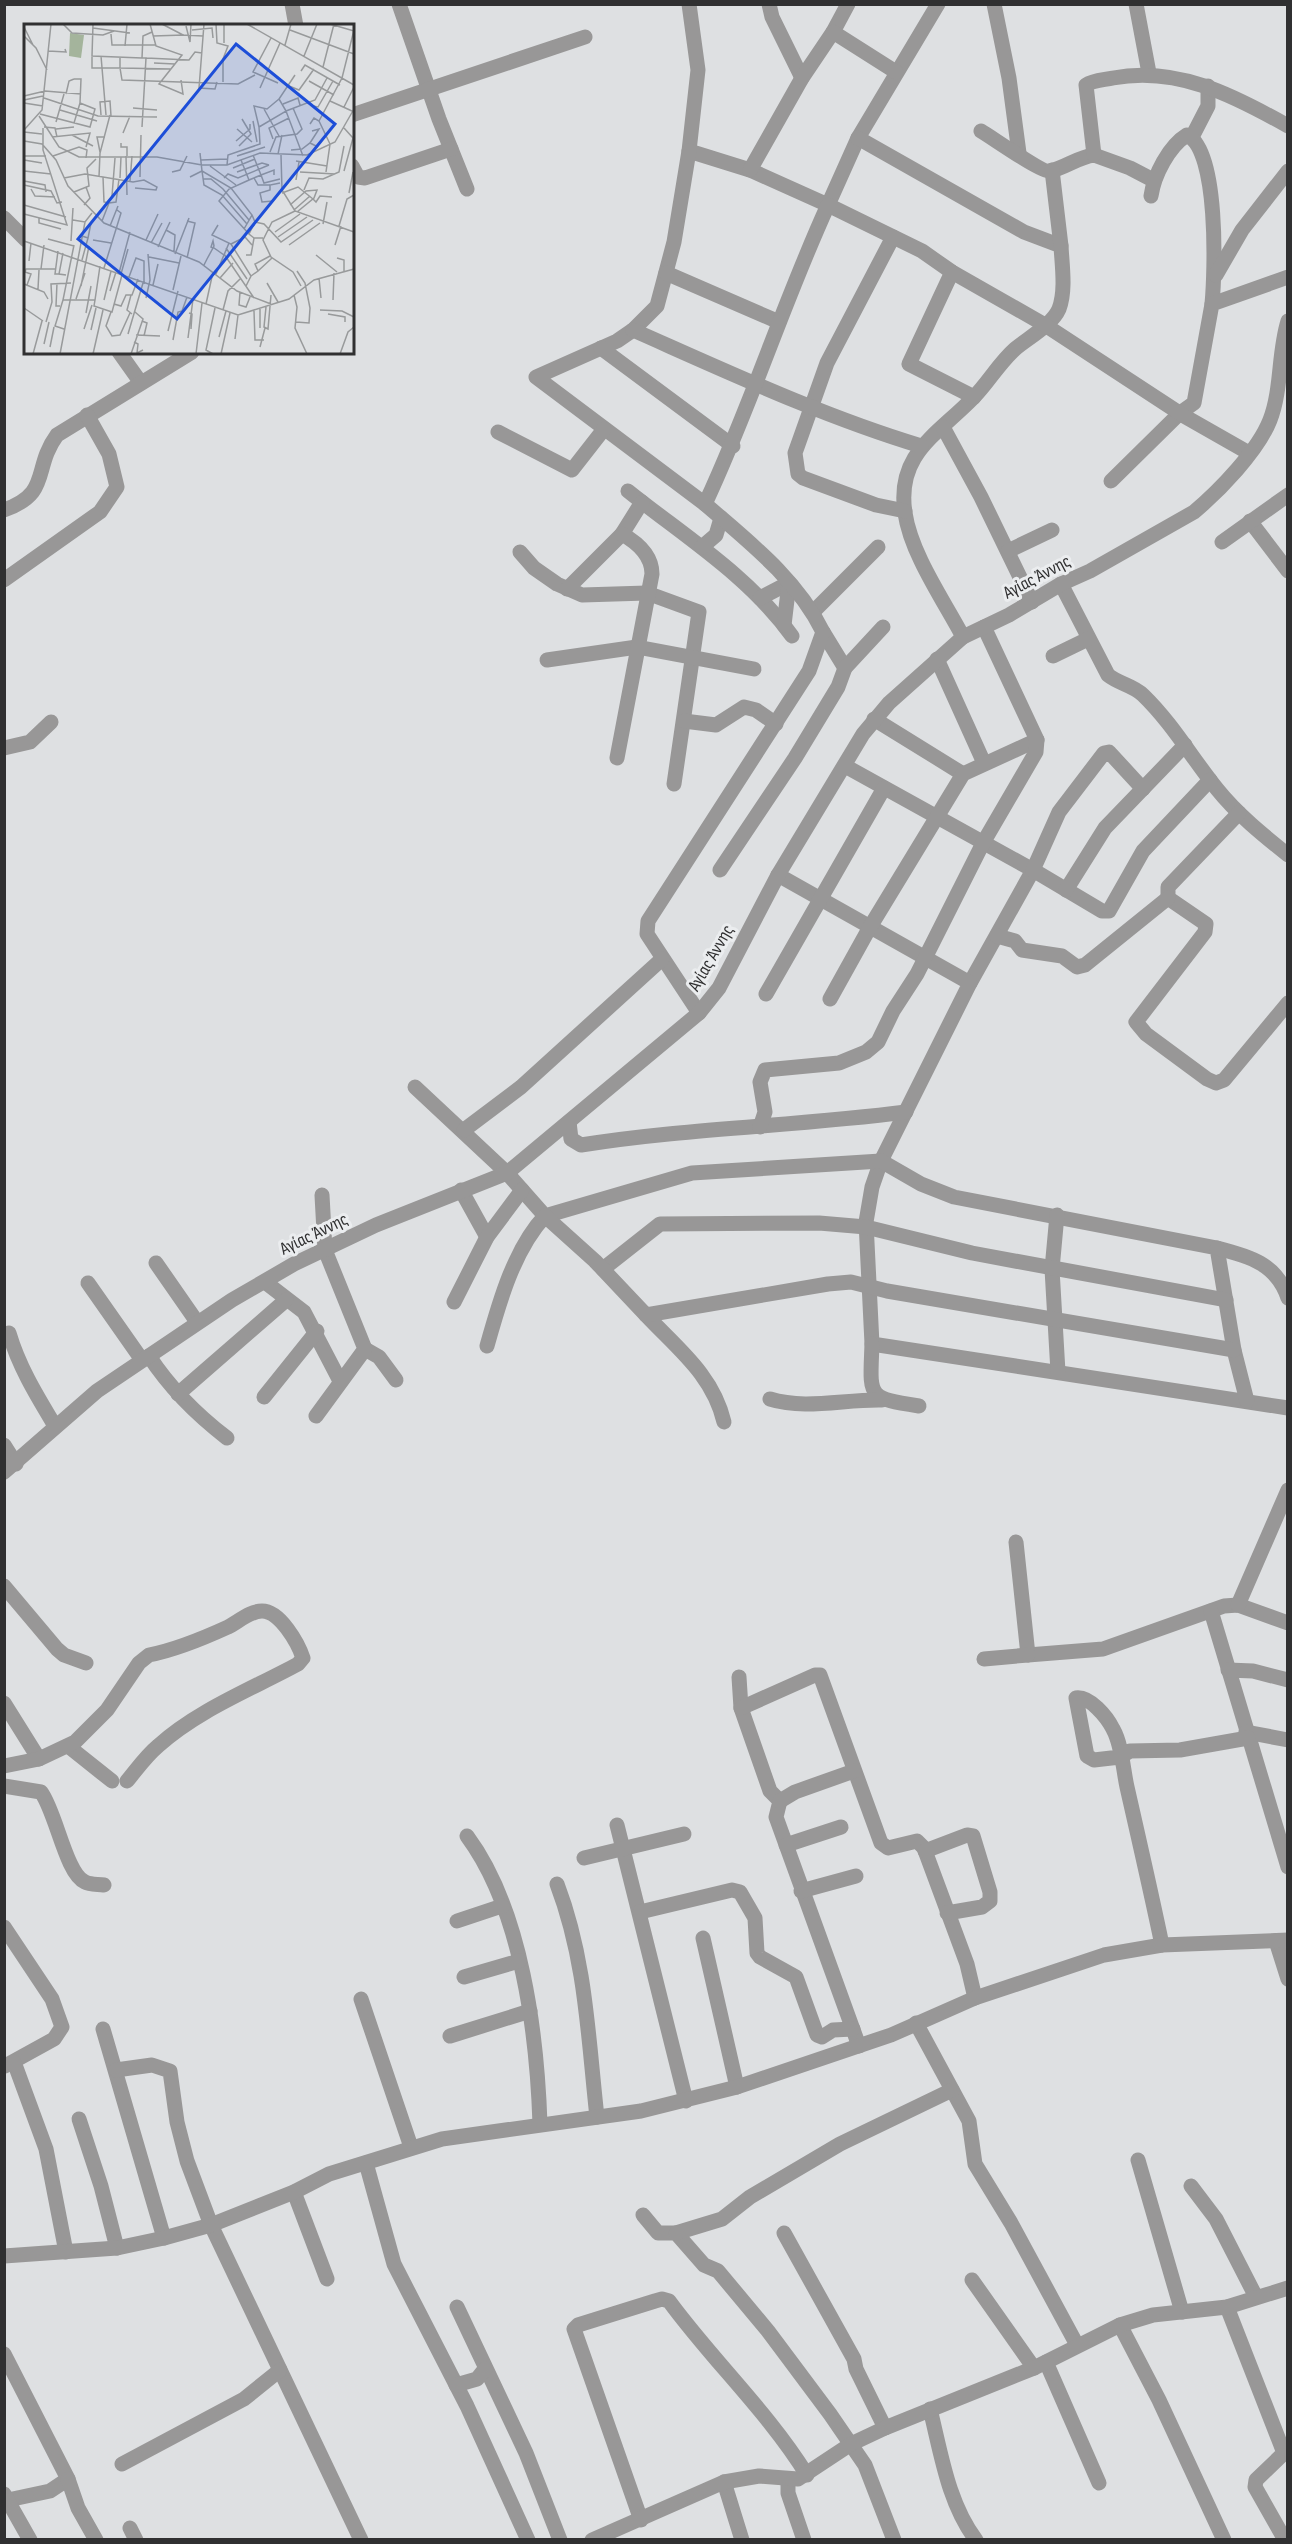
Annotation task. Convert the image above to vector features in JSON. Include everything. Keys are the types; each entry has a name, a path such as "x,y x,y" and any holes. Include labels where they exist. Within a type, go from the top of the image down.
{"street":[{"path":"292,4 296,24"},
{"path":"399,4 467,189"},
{"path":"689,4 698,70 689,151 666,273 657,306 633,330 601,348 536,377 705,504 762,552 813,612 845,668"},
{"path":"769,4 772,17 802,78"},
{"path":"750,170 802,78 833,32 848,4"},
{"path":"705,504 733,446 804,256 858,138 938,4"},
{"path":"994,4 1009,78 1019,153"},
{"path":"1136,4 1149,73"},
{"path":"833,32 896,72"},
{"path":"354,114 585,37"},
{"path":"1094,155 1086,85 1127,75 1149,73 1208,86 1287,126"},
{"path":"1192,137 1208,106 1208,86"},
{"path":"981,131 1019,153 1038,170 1052,171 1094,155 1130,168 1152,188 1179,140 1187,135 1192,137 1201,151 1211,194 1215,243 1212,304 1194,403 1180,413 1111,481"},
{"path":"858,138 1024,232 1061,246"},
{"path":"354,170 358,177 365,178 451,149"},
{"path":"689,151 750,170 922,251 952,272 1045,324 1180,413 1250,453"},
{"path":"963,637 914,543 905,511 906,472 921,446 974,397 1013,351 1056,315 1060,307 1063,275 1052,171"},
{"path":"1214,278 1242,230 1287,171"},
{"path":"4,218 24,238"},
{"path":"893,237 837,340 795,453 798,474 803,478 858,499 905,511"},
{"path":"952,272 909,363 974,397"},
{"path":"666,273 779,322"},
{"path":"1212,304 1287,278"},
{"name":"Αγίας Άννης","path":"10,1468 97,1391 197,1322 325,1250 420,1206 507,1173 699,1012 719,988 778,875 874,719 936,659 963,637 1032,602 1061,584 1090,571 1194,512 1208,500 1250,453 1270,421 1287,321"},
{"path":"633,330 755,386 921,446"},
{"path":"601,348 733,446"},
{"path":"120,354 141,383"},
{"path":"4,510 20,504 37,489 47,449 57,435 189,354"},
{"path":"4,580 100,512 117,487 109,454 87,415"},
{"path":"942,427 1008,550 1032,602"},
{"path":"498,432 572,470 604,429"},
{"path":"627,491 702,547 760,598 788,630 789,583"},
{"path":"1222,542 1287,495"},
{"path":"567,589 622,534 642,502"},
{"path":"702,547 716,535 722,518"},
{"path":"1250,521 1287,571"},
{"path":"1008,550 1052,530"},
{"path":"617,758 652,574 649,558 622,534"},
{"path":"813,612 878,547"},
{"path":"520,552 534,568 567,589 582,595 594,597 647,593 696,608 699,612 674,784"},
{"path":"760,598 789,583"},
{"path":"1061,584 1108,675 1120,684 1141,692 1239,813 1287,855"},
{"path":"720,870 795,758 828,703 845,668 883,627"},
{"path":"760,1127 765,1112 760,1082 763,1072 839,1063 866,1052 878,1042 925,957 983,843 1036,753 1037,740 984,627"},
{"path":"699,1012 647,934 648,921 776,724 808,671 823,633"},
{"path":"1053,656 1088,639"},
{"path":"547,660 637,647 754,669"},
{"path":"936,659 984,763"},
{"path":"684,721 716,725 744,707 756,710 776,724"},
{"path":"874,719 963,774"},
{"path":"4,748 30,742 51,722"},
{"path":"830,999 870,927 963,774 1037,740"},
{"path":"1066,890 1105,828 1185,745"},
{"path":"882,1400 872,1387 866,1227 868,1203 881,1161 970,983 1033,870 1059,812 1104,753 1109,752 1143,789"},
{"path":"844,766 1033,870 1102,911 1109,911 1143,850 1210,780"},
{"path":"766,994 884,788"},
{"path":"1168,897 1168,887 1239,813"},
{"path":"778,875 970,983"},
{"path":"996,936 1015,941 1022,950 1062,956 1077,967 1085,965 1168,897"},
{"path":"1168,897 1206,924 1206,928 1136,1022 1146,1034 1207,1079 1216,1083 1224,1080 1287,1003"},
{"path":"464,1130 530,1079 662,959"},
{"path":"415,1086 464,1130 507,1173 545,1216 603,1269 709,1382 720,1404 724,1422"},
{"path":"568,1122 571,1138 581,1145 625,1138 906,1112"},
{"path":"487,1346 520,1254 534,1228 545,1216 692,1173 881,1161 921,1184 954,1197 1057,1215 1217,1248 1257,1259 1284,1280 1287,1298"},
{"path":"461,1190 487,1237"},
{"path":"454,1302 487,1237 522,1190"},
{"path":"322,1195 325,1250 365,1348 379,1357 396,1380"},
{"path":"1057,1215 1052,1269 1058,1372"},
{"path":"603,1269 660,1224 819,1223 866,1227 972,1253 1226,1300"},
{"path":"1217,1248 1234,1350 1247,1401"},
{"path":"156,1263 197,1322"},
{"path":"265,1282 304,1312 316,1331 340,1381"},
{"path":"646,1316 851,1282 868,1284 887,1291 1234,1350"},
{"path":"88,1283 145,1358 202,1419 227,1438"},
{"path":"178,1394 286,1300"},
{"path":"264,1397 316,1331"},
{"path":"9,1333 15,1353 31,1387 55,1426"},
{"path":"872,1344 1287,1408"},
{"path":"316,1416 365,1348"},
{"path":"770,1399 795,1405 839,1400 882,1400 919,1406"},
{"path":"4,1445 10,1468"},
{"path":"1238,1605 1287,1490"},
{"path":"1016,1542 1028,1655"},
{"path":"4,1586 57,1649 72,1659 86,1663"},
{"path":"984,1659 1103,1649 1224,1606 1238,1605 1287,1623"},
{"path":"4,1766 39,1759 68,1746 107,1710 143,1658 263,1611 272,1615 287,1629 298,1644 303,1658 298,1664 253,1686 176,1731 120,1781 68,1746"},
{"path":"1211,1611 1287,1864"},
{"path":"1228,1670 1253,1671 1287,1680"},
{"path":"741,1708 815,1675 820,1675 881,1842 888,1848 917,1841 925,1851 967,1964 975,1998"},
{"path":"739,1677 741,1708 770,1791 780,1801"},
{"path":"4,1703 39,1759"},
{"path":"1162,1945 1120,1757 1130,1752 1188,1749 1247,1735 1287,1740"},
{"path":"854,1771 837,1779 795,1792 780,1801 776,1812 801,1891 859,2046"},
{"path":"4,1786 41,1791 52,1811 77,1876 85,1882 104,1885"},
{"path":"617,1826 686,2101"},
{"path":"786,1845 841,1827"},
{"path":"584,1858 684,1834"},
{"path":"925,1851 967,1835 973,1836 977,1846 990,1901 982,1907 947,1913"},
{"path":"467,1836 483,1858 502,1906 519,1961 530,2011 538,2070 540,2124"},
{"path":"801,1891 856,1876"},
{"path":"557,1884 575,1936 584,1989 597,2117"},
{"path":"640,1912 732,1890 740,1892 755,1918 757,1953 760,1958 796,1977 817,2035 822,2037 833,2030 853,2029"},
{"path":"457,1922 502,1906"},
{"path":"4,1927 52,1999 62,2027 54,2039 9,2064 46,2149 66,2252"},
{"path":"703,1938 737,2087"},
{"path":"4,2256 117,2248 164,2238 211,2224 294,2192 329,2174 411,2147 442,2139 641,2111 686,2101 737,2087 859,2046 975,1998 1104,1955 1162,1945 1282,1941 1287,1979"},
{"path":"464,1977 519,1961"},
{"path":"361,1999 411,2147"},
{"path":"450,2036 530,2011"},
{"path":"916,2023 969,2121 975,2164 1011,2223 1077,2345"},
{"path":"103,2029 164,2238"},
{"path":"116,2070 152,2065 170,2071 177,2122 187,2161 211,2224 361,2540"},
{"path":"643,2215 658,2233 676,2232 722,2219 750,2197 824,2152 952,2090"},
{"path":"79,2120 101,2186 117,2248"},
{"path":"1138,2160 1182,2312"},
{"path":"366,2163 394,2264 456,2385 528,2540"},
{"path":"1191,2186 1216,2219 1256,2297"},
{"path":"294,2192 327,2279"},
{"path":"676,2232 704,2265 718,2271 768,2331 851,2444 865,2465 894,2539"},
{"path":"784,2233 854,2359 856,2369 885,2428"},
{"path":"972,2280 1040,2365 1099,2483"},
{"path":"592,2540 724,2482 759,2476 788,2479 807,2475 851,2444 930,2409 1040,2365 1120,2325 1140,2318 1227,2307 1287,2288"},
{"path":"641,2520 574,2329 578,2325 655,2301 669,2301 714,2360 772,2425 807,2475"},
{"path":"457,2307 526,2452 560,2540"},
{"path":"1227,2307 1284,2453 1256,2480 1255,2487 1285,2540"},
{"path":"1120,2325 1159,2400 1224,2540"},
{"path":"4,2354 68,2479 78,2508 96,2540"},
{"path":"456,2385 477,2379 485,2369"},
{"path":"122,2464 244,2399 280,2370"},
{"path":"930,2409 952,2494 973,2538"},
{"path":"30,2540 6,2497 50,2491 68,2479"},
{"path":"788,2479 788,2493 804,2540"},
{"path":"724,2482 742,2540"}]}
